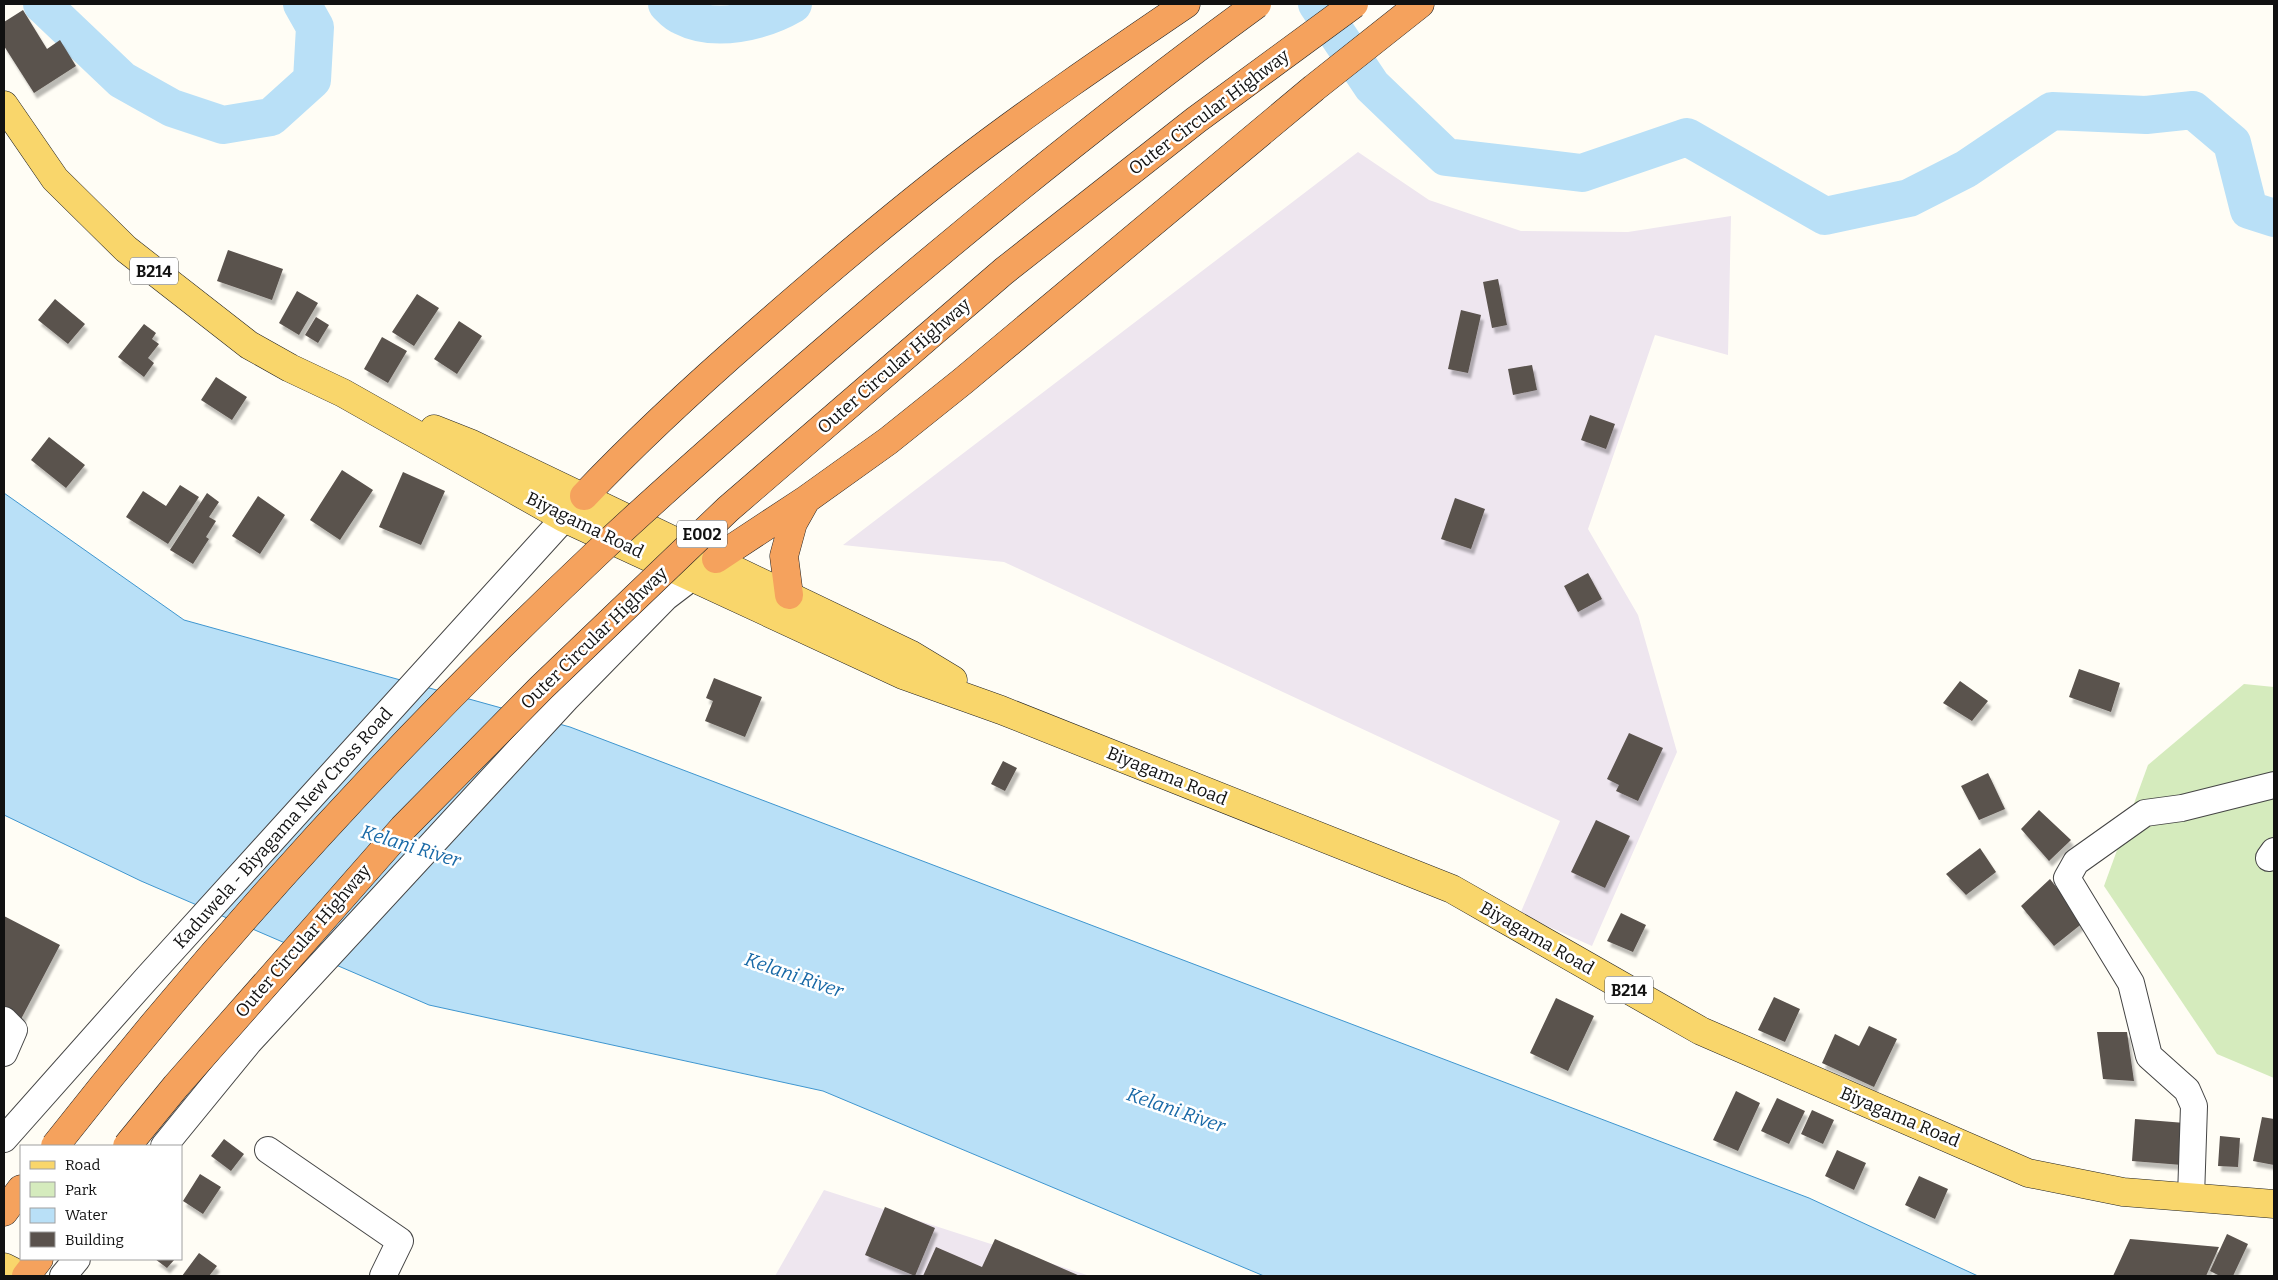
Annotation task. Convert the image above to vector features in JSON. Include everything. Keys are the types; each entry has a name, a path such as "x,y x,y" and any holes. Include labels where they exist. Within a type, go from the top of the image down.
{"highway":[{"path":"584,496 625,452 712,372 841,259 957,166 1058,92 1186,4"},
{"path":"56,1145 176,997 352,799 498,649 588,561 739,424 955,239 1154,79 1257,4"},
{"name":"Outer Circular Highway","path":"128,1145 176,1086 403,828 541,688 714,522 1004,271 1196,120 1354,4"},
{"path":"716,559 807,499 888,441 963,381 1314,88 1420,4"},
{"path":"788,595 784,556 793,523 807,499"},
{"path":"4,1212 20,1190"},
{"path":"26,1276 39,1260"}],"main road":[{"name":"Biyagama Road","path":"4,105 56,179 126,249 249,345 290,368 343,393 472,444 716,559 910,654 1001,710"},
{"name":"Biyagama Road","path":"343,393 564,518 693,576 903,675 1001,710 1452,889 1701,1031 2028,1173 2123,1192 2274,1204"},
{"path":"4,1267 22,1276"}],"street":[{"name":"Kaduwela - Biyagama New Cross Road","path":"4,1139 147,978 432,666 584,496"},
{"path":"165,1145 249,1042 566,699 666,598 716,559"},
{"path":"2192,1197 2194,1106 2187,1090 2149,1056 2131,983 2067,878 2076,862 2145,812 2182,808 2274,785"},
{"path":"4,1020 14,1030 4,1053"},
{"path":"268,1150 400,1241 383,1276"},
{"path":"63,1276 76,1260"}],"shaded area":[{"path":"1358,152 1429,200 1521,231 1628,232 1731,216 1728,355 1655,335 1588,529 1638,615 1677,752 1592,946 1520,914 1560,821 1004,562 843,545"},
{"path":"824,1190 1090,1276 775,1276"}],"green space":[{"path":"2244,684 2274,687 2274,1078 2217,1054 2104,886 2148,765"}],"water":[{"name":"Kelani River","path":"4,493 184,620 570,727 1809,1198 1978,1276 1264,1276 823,1091 429,1005 141,881 4,815"}],"building":[{"path":"23,10 47,49 60,40 76,66 34,93 4,46 4,22"},
{"path":"228,250 283,269 272,300 217,281"},
{"path":"1498,279 1507,325 1492,328 1483,282"},
{"path":"297,291 318,303 299,335 279,323"},
{"path":"417,294 439,308 414,346 392,332"},
{"path":"55,299 85,324 68,344 38,320"},
{"path":"1461,310 1481,315 1468,373 1448,369"},
{"path":"316,317 329,325 318,343 305,335"},
{"path":"459,321 482,336 457,374 434,359"},
{"path":"144,324 156,333 152,339 159,344 148,358 154,363 144,377 118,357"},
{"path":"382,337 407,351 388,383 364,369"},
{"path":"1532,365 1537,390 1513,395 1508,369"},
{"path":"216,377 247,397 232,420 201,400"},
{"path":"1590,415 1615,424 1606,449 1581,440"},
{"path":"49,437 85,465 66,488 31,460"},
{"path":"342,470 373,490 340,540 310,520"},
{"path":"403,472 445,491 421,545 379,527"},
{"path":"180,485 199,497 168,544 126,517 143,491 166,506"},
{"path":"207,493 219,502 209,517 216,521 206,537 209,539 193,564 170,550"},
{"path":"258,496 285,515 260,554 232,536"},
{"path":"1455,498 1485,509 1471,549 1441,539"},
{"path":"1588,573 1602,599 1578,612 1564,586"},
{"path":"2079,669 2120,683 2111,712 2069,697"},
{"path":"714,678 762,697 745,737 705,721 713,701 706,698"},
{"path":"1960,681 1988,701 1972,721 1943,703"},
{"path":"1629,733 1663,748 1638,801 1616,791 1619,785 1607,779"},
{"path":"1003,761 1017,768 1005,791 991,784"},
{"path":"1988,773 2005,809 1979,820 1961,786"},
{"path":"2039,810 2071,840 2049,861 2021,829"},
{"path":"1596,820 1630,836 1605,888 1571,872"},
{"path":"1980,848 1996,872 1966,895 1946,874"},
{"path":"2050,879 2084,922 2054,946 2021,906"},
{"path":"1621,913 1646,925 1633,952 1607,941"},
{"path":"4,916 60,945 20,1021 4,1012"},
{"path":"1774,997 1800,1009 1785,1042 1758,1030"},
{"path":"1556,998 1594,1016 1568,1071 1530,1053"},
{"path":"1869,1026 1897,1039 1874,1087 1822,1063 1835,1034 1859,1046"},
{"path":"2097,1032 2127,1032 2134,1081 2103,1079"},
{"path":"1736,1091 1760,1103 1738,1151 1713,1140"},
{"path":"1777,1098 1805,1111 1789,1144 1761,1131"},
{"path":"1812,1110 1834,1120 1823,1144 1801,1134"},
{"path":"2262,1117 2274,1119 2274,1165 2253,1161"},
{"path":"2135,1119 2185,1123 2182,1165 2132,1161"},
{"path":"2220,1136 2240,1138 2238,1167 2218,1166"},
{"path":"224,1139 244,1154 231,1171 211,1156"},
{"path":"1837,1150 1866,1163 1854,1190 1825,1176"},
{"path":"200,1174 221,1187 203,1214 183,1201"},
{"path":"1919,1176 1948,1189 1935,1219 1905,1205"},
{"path":"885,1207 935,1228 915,1276 865,1255"},
{"path":"2227,1234 2248,1244 2233,1276 2220,1276 2210,1271"},
{"path":"995,1239 1080,1276 923,1276 936,1247 982,1267"},
{"path":"2130,1239 2219,1247 2206,1276 2113,1276"},
{"path":"199,1253 217,1266 209,1276 182,1276"},
{"path":"156,1260 174,1260 167,1268"}],"waterway":[{"path":"42,4 122,80 172,108 223,125 271,117 312,80 315,27 302,4"},
{"path":"667,4 678,14 709,24 738,23 753,20 793,4"},
{"path":"1317,4 1372,86 1446,157 1582,173 1687,137 1825,216 1909,198 1966,169 2052,111 2146,115 2193,110 2232,143 2249,210 2274,218"}]}
